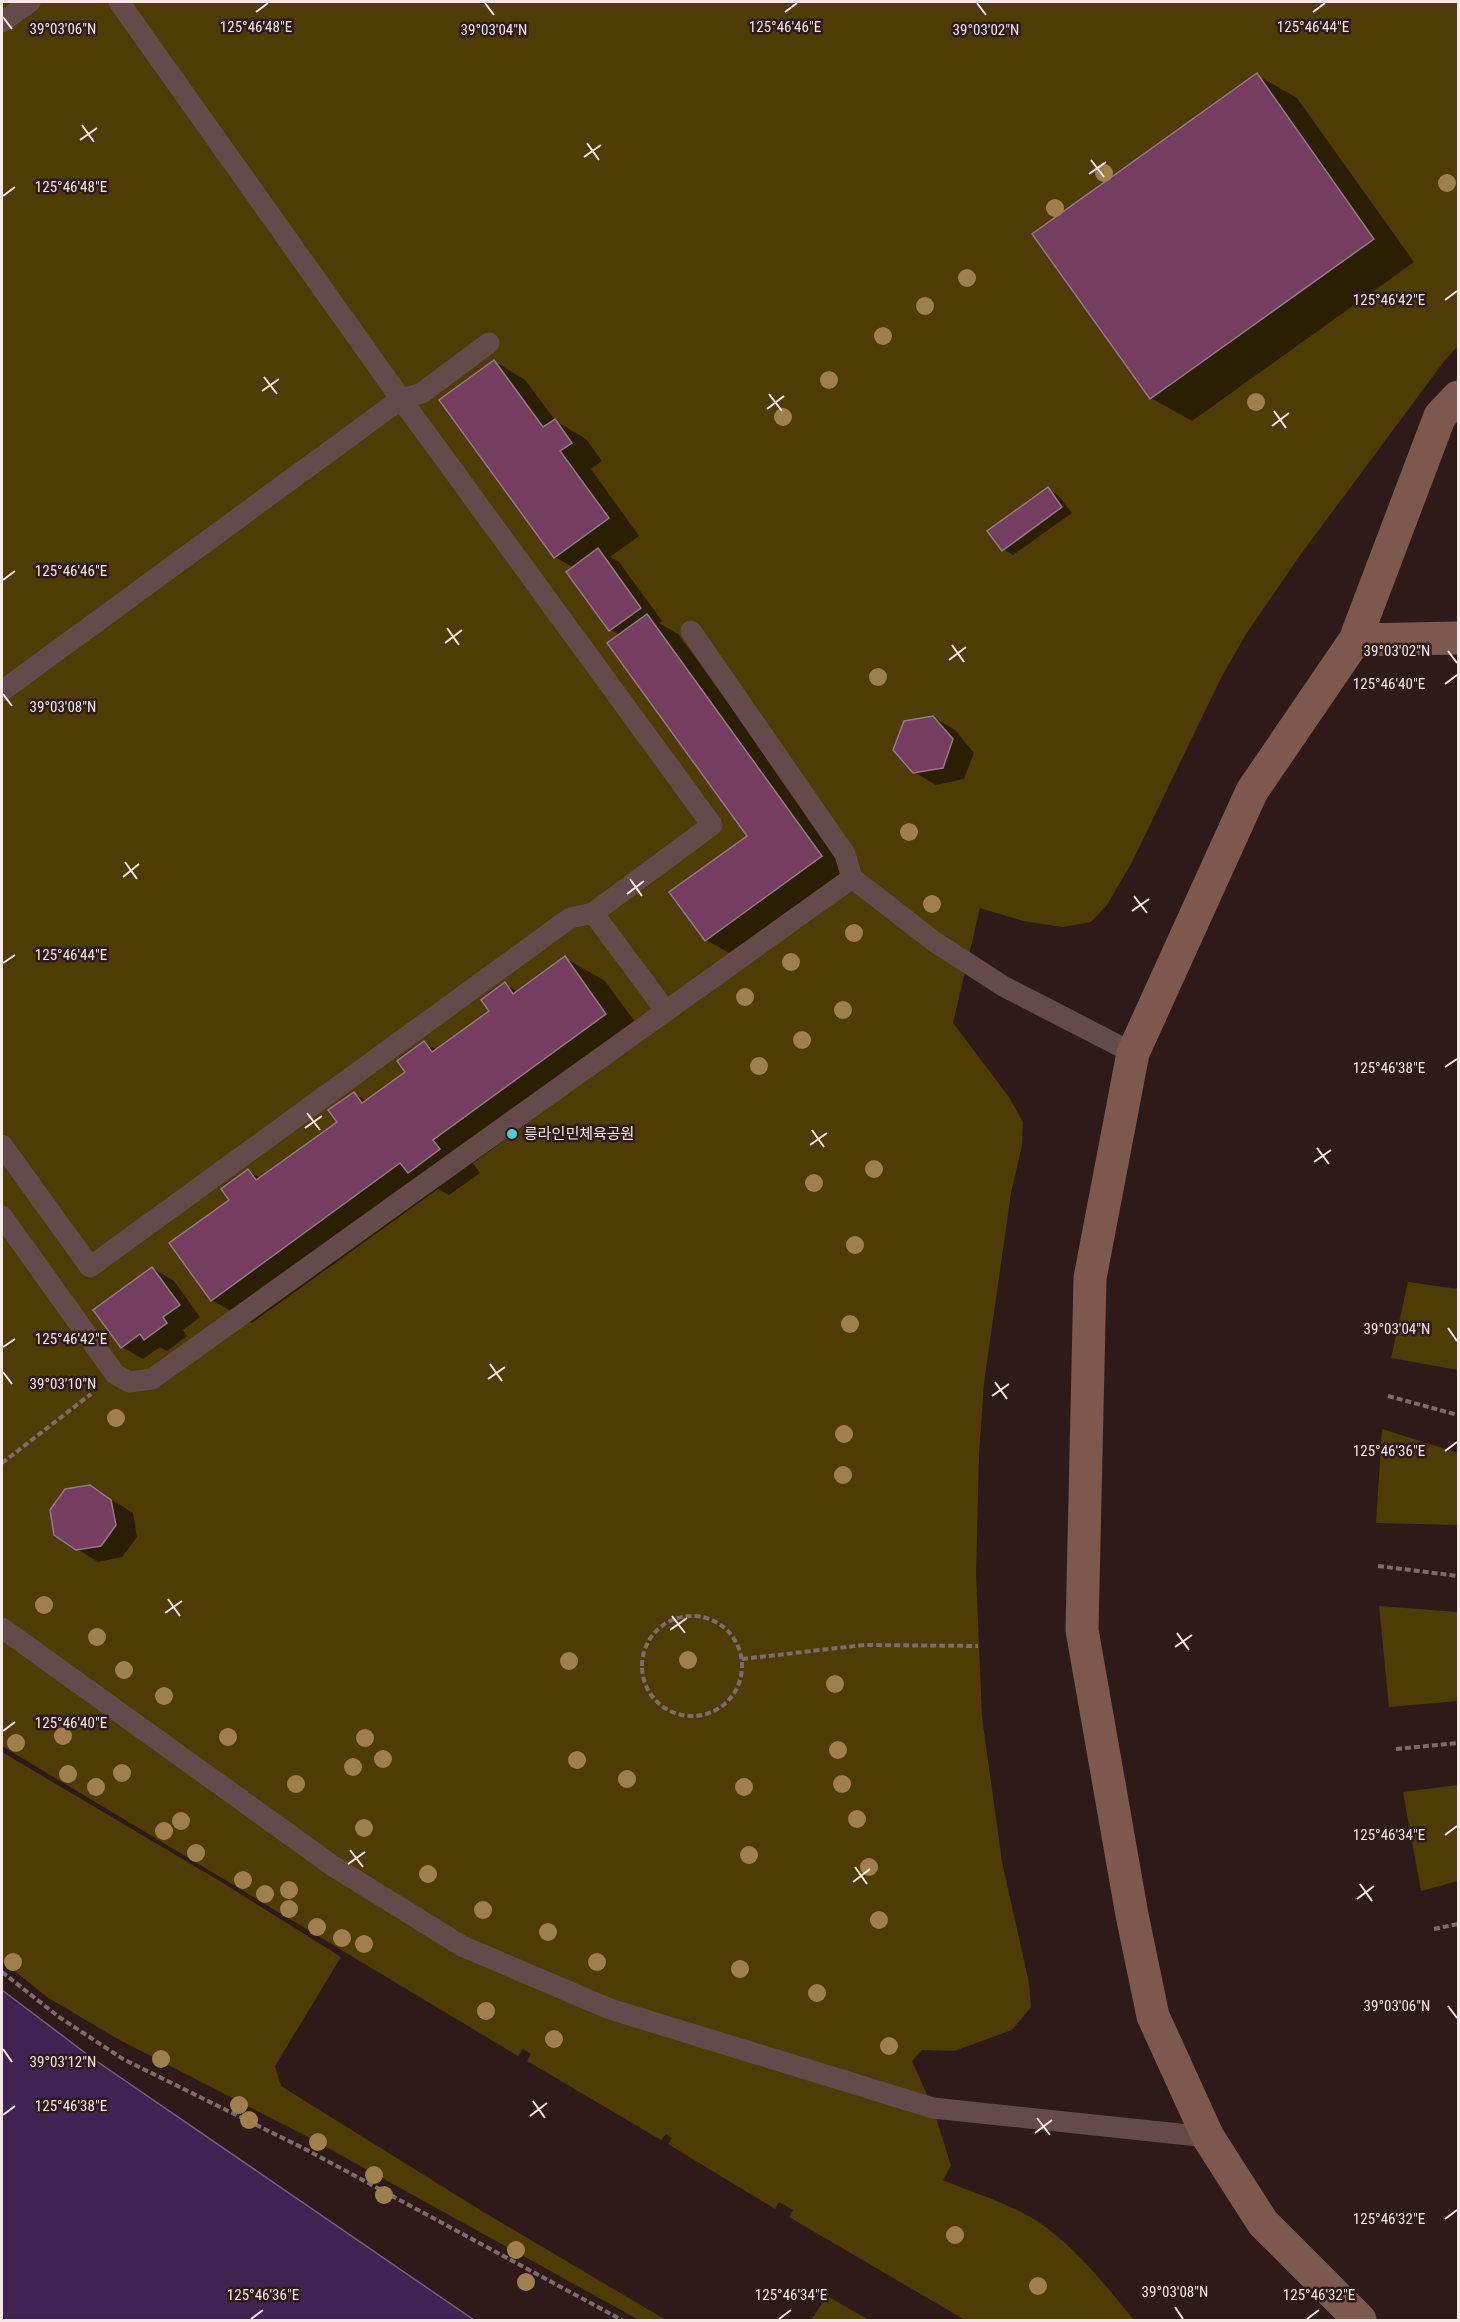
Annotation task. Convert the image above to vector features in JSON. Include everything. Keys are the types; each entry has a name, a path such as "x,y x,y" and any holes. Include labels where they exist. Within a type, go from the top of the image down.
{"street":[{"path":"1360,2320 1263,2223 1208,2137 1153,2016 1132,1915 1082,1630 1090,1278 1133,1053 1252,791 1355,640 1440,416 1458,397"},
{"path":"1355,640 1458,638"}],"lane":[{"path":"2,22 30,2"},
{"path":"2,1145 90,1267 570,918 593,912 712,825 401,399 119,2"},
{"path":"2,691 401,399 422,393 489,343"},
{"path":"691,631 844,854 852,878 935,942 1003,986 1133,1053"},
{"path":"2,1216 115,1374 129,1382 152,1379 852,878"},
{"path":"593,912 666,1011"},
{"path":"2,1628 333,1866 462,1946 610,2009 933,2108 1208,2137"}],"path":[{"path":"2,1463 115,1374"},
{"path":"1388,1396 1458,1415"},
{"path":"1378,1566 1458,1576"},
{"path":"695,1615 712,1619 727,1628 737,1642 742,1659 742,1677 735,1693 723,1706 707,1714 690,1716 672,1713 647,1689 642,1672 643,1654 650,1638 662,1625 677,1617 695,1615"},
{"path":"742,1659 864,1645 978,1646"},
{"path":"1396,1749 1458,1743"},
{"path":"1434,1929 1458,1924"},
{"path":"2,1972 59,2017 123,2059 307,2150 622,2320"}],"shaded area":[{"name":"릉라인민체육공원","path":"2,2 1458,2 1458,346 1445,360 1301,554 1246,634 1221,678 1132,862 1107,905 1091,922 1063,927 1023,921 980,908 953,1023 1009,1097 1023,1122 1022,1145 1011,1193 984,1383 979,1454 976,1574 982,1717 1002,1862 1029,1983 1031,2007 1012,2030 954,2051 922,2050 912,2061 933,2108 951,2166 943,2180 1014,2209 1051,2231 1089,2267 1134,2320 965,2320 789,2217 793,2210 779,2202 775,2209 668,2144 672,2138 666,2134 661,2140 527,2061 531,2054 523,2049 518,2056 2,1746"},
{"path":"1408,1282 1458,1289 1458,1370 1391,1358"},
{"path":"1382,1429 1458,1453 1458,1525 1376,1523"},
{"path":"1379,1606 1458,1612 1458,1701 1389,1707"},
{"path":"2,1752 223,1883 341,1957 275,2066 281,2086 485,2213 666,2320 639,2320 308,2137 116,2038 47,1997 2,1961"},
{"path":"1458,1785 1458,1881 1421,1891 1403,1792"},
{"path":"2,1990 92,2058 474,2320 2,2320"},
{"path":"827,2296 869,2320 811,2320"}],"building":[{"path":"1257,73 1374,239 1150,399 1032,234"},
{"path":"494,360 543,427 555,419 572,443 560,451 609,518 554,558 439,400"},
{"path":"1048,487 1062,507 1002,551 987,531"},
{"path":"598,548 641,608 609,631 566,572"},
{"path":"647,614 822,856 705,941 669,892 747,836 607,643"},
{"path":"933,716 953,739 943,768 913,773 893,750 904,721"},
{"path":"565,956 606,1014 433,1140 440,1149 408,1173 400,1163 211,1301 169,1243 229,1200 221,1189 248,1169 256,1180 337,1122 328,1110 354,1092 362,1103 405,1072 397,1061 424,1041 432,1052 489,1011 481,1000 505,982 513,994"},
{"path":"152,1267 180,1305 163,1317 167,1323 144,1340 140,1334 121,1348 93,1310"},
{"path":"90,1485 111,1500 116,1525 101,1546 76,1550 54,1535 50,1510 65,1489"}],"place":[{"name":"릉라인민체육공원","path":"512,1134"}]}
